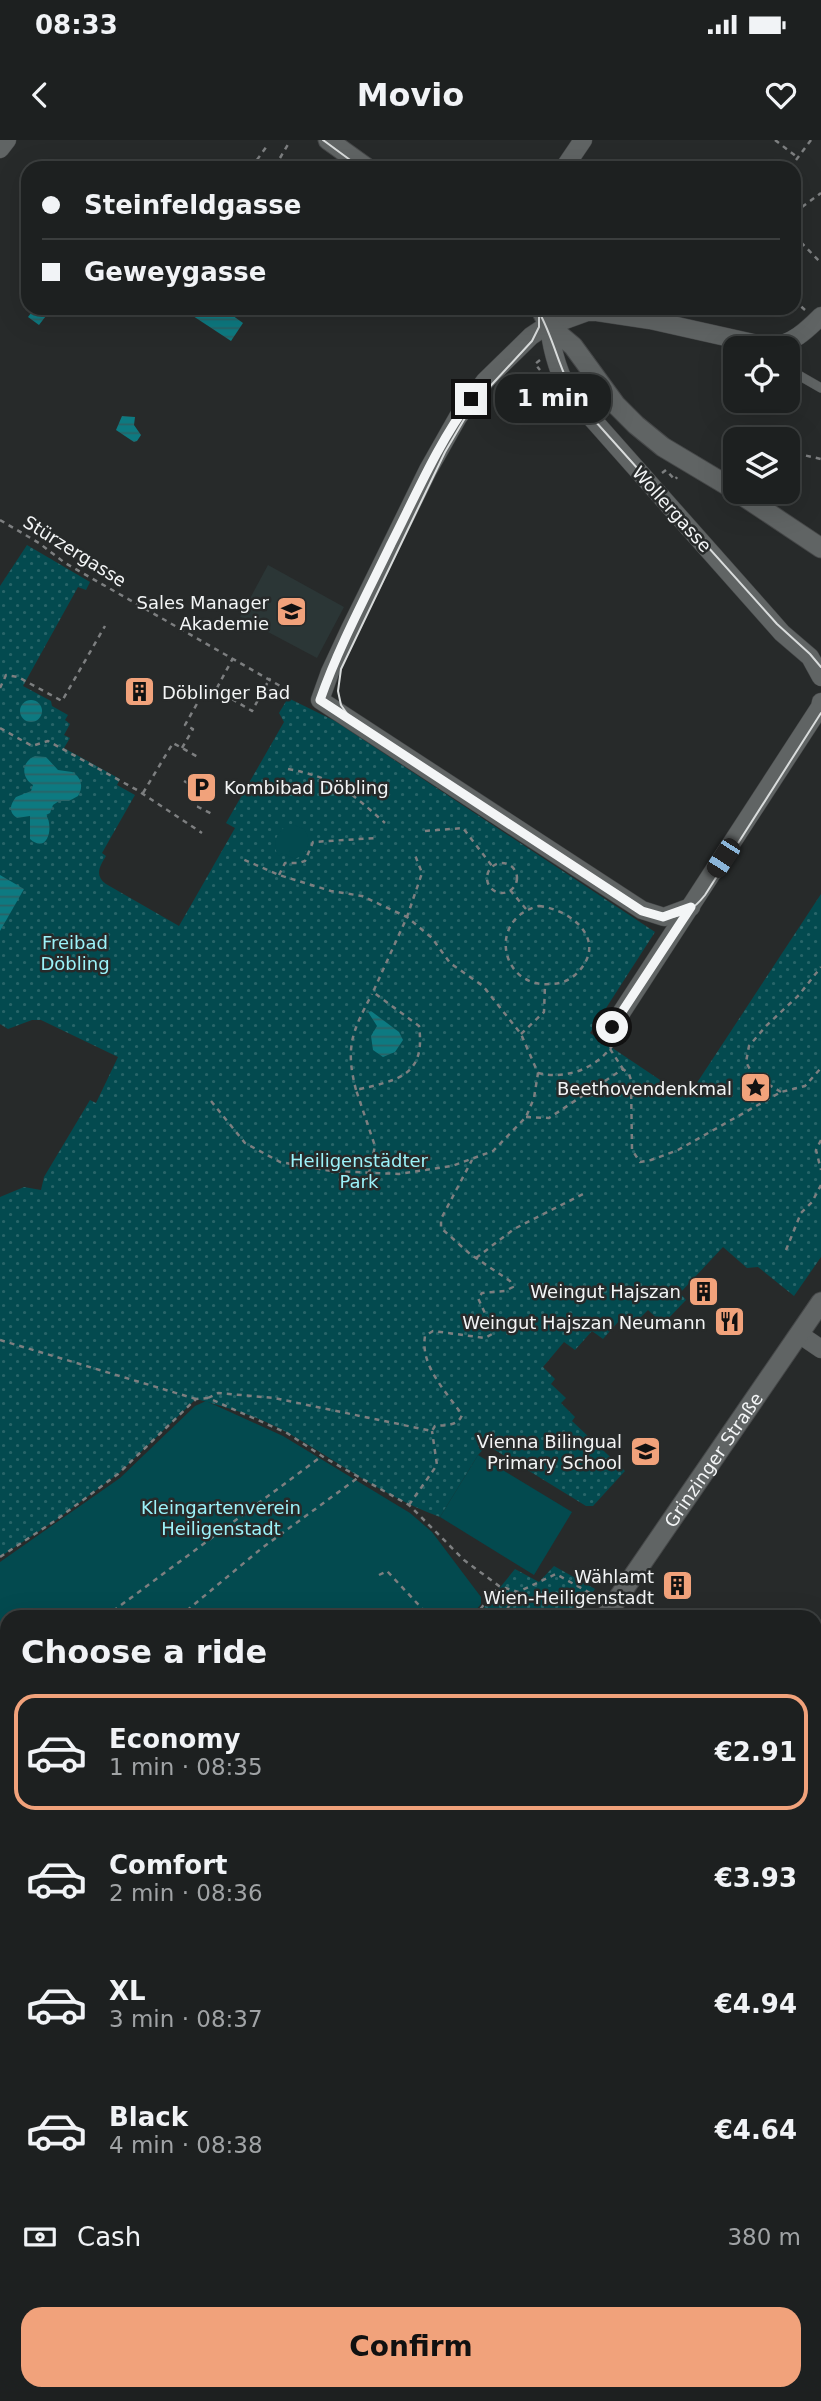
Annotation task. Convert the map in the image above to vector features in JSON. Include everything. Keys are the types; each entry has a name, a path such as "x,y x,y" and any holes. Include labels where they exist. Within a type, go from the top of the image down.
{"street":[{"path":"0,149 7,140"},
{"path":"328,140 357,161"},
{"path":"569,161 583,140"},
{"path":"544,315 550,326 573,346 616,405 636,425 663,447 723,483"},
{"path":"579,315 550,326 524,341 485,381 458,417 428,470 356,617 320,700 642,911 663,917 691,907"},
{"path":"617,315 723,337"},
{"path":"800,336 821,316"},
{"name":"Wollergasse","path":"550,326 552,349 560,374 572,396 782,633 810,657 821,677"},
{"path":"755,504 821,548"},
{"path":"612,1027 821,702"},
{"name":"Grinzinger Straße","path":"610,1610 821,1302"},
{"path":"799,1334 821,1349"}],"lane":[{"path":"800,376 821,388"}],"path":[{"path":"775,140 798,158"},
{"path":"796,161 811,140"},
{"path":"280,158 290,141"},
{"path":"256,161 267,146"},
{"path":"801,208 821,193"},
{"path":"801,242 821,263"},
{"path":"800,455 821,459"},
{"name":"Stürzergasse","path":"0,520 39,543 65,563 282,687"},
{"path":"0,669 6,675 18,677 62,701 105,626"},
{"path":"183,748 193,729 185,725 202,693 211,699 233,657"},
{"path":"0,688 6,675"},
{"path":"232,699 252,711 270,678"},
{"path":"0,728 32,746 48,741 142,794 202,833"},
{"path":"142,794 173,743 198,757"},
{"path":"288,769 311,773 335,782 385,823"},
{"path":"184,781 206,793 198,807 212,814"},
{"path":"425,831 463,828 492,866"},
{"path":"279,875 285,863 305,861 313,842 376,838"},
{"path":"369,1173 375,1146 350,1066 351,1041 407,917 422,873 415,855"},
{"path":"211,1101 245,1143 280,1162 331,1171 399,1174 429,1171 472,1160 493,1151 526,1117 534,1098 538,1073 521,1034 483,986 450,963 432,937 407,917 362,896 331,891 279,875 240,858"},
{"path":"508,864 514,870 517,878 515,886 510,890 499,894 491,890 487,875 492,866 508,864"},
{"path":"510,890 526,909"},
{"path":"539,906 554,908 569,916 586,934 590,948 585,962 571,978 560,984 545,985 535,985 513,969 507,958 505,944 508,929 516,916 526,909 539,906"},
{"path":"781,1092 753,1074 746,1062 749,1046 799,995 821,967"},
{"path":"521,1034 544,1012 545,985"},
{"path":"356,1090 389,1082 408,1073 418,1059 419,1026 373,992"},
{"path":"538,1073 553,1076 573,1073 591,1065 606,1055 615,1041 612,1027"},
{"path":"610,1049 631,1080 632,1150 640,1162 678,1150 781,1092 805,1086 821,1068"},
{"path":"526,1117 549,1118 623,1069"},
{"path":"821,1140 816,1150 821,1170"},
{"path":"409,1506 437,1465 432,1431 435,1426 454,1424 462,1415 426,1360 423,1348 425,1336 433,1331 485,1338 494,1333 478,1298 482,1293 505,1291 513,1287 510,1281 476,1258 441,1228 441,1219 472,1160"},
{"path":"786,1250 801,1213 812,1202 821,1185"},
{"path":"476,1258 514,1229 587,1192"},
{"path":"0,1340 196,1399 208,1398 218,1393 274,1398 432,1431"},
{"path":"208,1398 287,1433 409,1506 464,1560 499,1586 518,1592"},
{"path":"0,1557 56,1521 118,1474 196,1399"},
{"path":"114,1610 322,1456"},
{"path":"187,1610 262,1548 359,1477"},
{"path":"379,1574 387,1571 423,1610"},
{"path":"506,1610 518,1592 556,1574 608,1610"},
{"path":"480,1610 499,1586"}],"shaded area":[{"path":"30,315 47,315 39,325 28,317"},
{"path":"192,315 232,315 243,323 231,341"},
{"path":"122,416 135,417 134,425 141,435 137,441 134,442 116,430"},
{"name":"Sales Manager Akademie","path":"268,565 344,607 317,658 240,617"},
{"path":"31,700 39,703 42,711 39,719 31,722 23,719 20,711 23,703"},
{"path":"35,756 46,757 58,770 72,772 81,785 78,796 69,801 59,801 46,815 49,832 41,844 30,839 30,816 17,818 11,808 16,797 31,791 33,785 26,778 24,770 27,762"},
{"path":"0,875 24,889 0,931"},
{"path":"371,1011 399,1032 403,1040 395,1052 383,1057 373,1050 371,1036 377,1026 368,1012"}],"green space":[{"name":"Heiligenstädter Park","path":"27,545 90,582 86,590 78,587 23,686 51,701 52,706 68,715 65,720 70,724 64,735 70,738 64,748 120,779 117,785 135,795 102,853 106,856 100,867 102,881 179,926 235,828 226,823 284,722 279,713 288,698 335,721 655,932 590,1033 687,1098 821,894 821,1257 794,1296 758,1267 747,1268 723,1247 680,1293 686,1300 663,1324 648,1310 628,1330 619,1321 603,1339 592,1331 575,1350 564,1342 543,1367 555,1379 551,1384 566,1398 561,1403 575,1417 572,1421 625,1471 593,1506 586,1506 487,1445 440,1517 400,1500 277,1427 220,1405 196,1399 118,1474 0,1557 0,1197 24,1187 41,1190 44,1177 90,1100 96,1103 118,1057 41,1020 32,1020 8,1029 0,1024 0,586"},
{"path":"288,825 304,829 308,838 306,851 294,859 283,853 278,856 275,847 278,834"},
{"name":"Kleingartenverein Heiligenstadt","path":"206,1401 283,1436 410,1513 432,1532 481,1597 481,1604 476,1610 0,1610 0,1562 120,1478 195,1406"},
{"path":"478,1455 572,1512 534,1575 440,1517"},
{"path":"554,1566 595,1589 581,1610 482,1610 515,1569 539,1582"}],"tram line":[{"path":"323,140 352,161"},
{"path":"539,315 539,327 532,341 484,393 445,452 341,669 338,691 341,705 352,721 623,902 645,913 666,918 686,912 705,895 821,713"},
{"path":"540,315 578,402 777,624 821,667"}],"place":[{"name":"Sales Manager Akademie","path":"292,612"},
{"name":"Döblinger Bad","path":"139,692"},
{"name":"Kombibad Döbling","path":"201,787"},
{"name":"Beethovendenkmal","path":"755,1088"},
{"name":"Weingut Hajszan","path":"704,1291"},
{"name":"Weingut Hajszan Neumann","path":"729,1322"},
{"name":"Vienna Bilingual Primary School","path":"645,1451"},
{"name":"Wählamt Wien-Heiligenstadt","path":"677,1586"}],"route":[{"path":"471,399 428,470 350,629 320,700 642,911 663,917 691,907 612,1027"}],"park label":[{"name":"Freibad Döbling","path":"75,952"}]}
